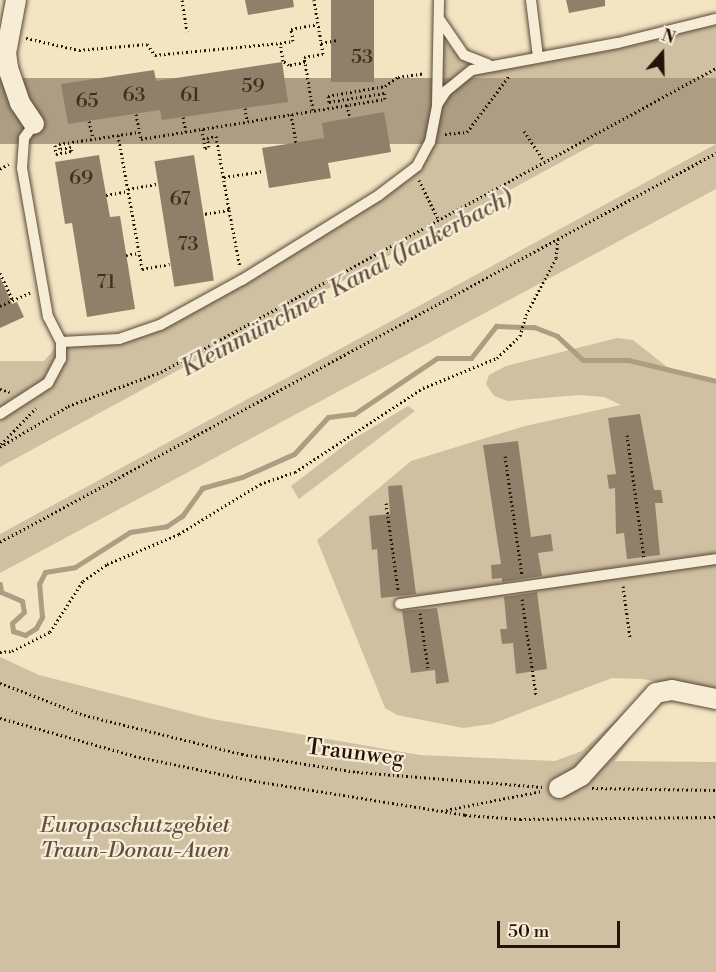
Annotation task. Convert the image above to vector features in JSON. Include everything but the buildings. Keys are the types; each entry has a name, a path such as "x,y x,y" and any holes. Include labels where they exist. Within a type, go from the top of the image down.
{"street":[{"path":"16,0 6,53 8,68 20,103 34,124"},
{"path":"559,788 580,776 656,693 672,690 716,699"}],"lane":[{"path":"61,342 97,342 135,335 242,280 411,171 425,155 437,105 439,0"},
{"path":"531,0 538,57"},
{"path":"439,16 464,55 488,64"},
{"path":"437,105 459,80 488,64 618,43 716,19"},
{"path":"0,414 55,375 61,359 61,342 48,317 22,168 24,138 34,124"},
{"path":"400,604 716,559"}],"path":[{"path":"182,0 187,32"},
{"path":"313,111 304,57 323,54 314,0"},
{"path":"22,39 80,50 147,44 155,54 280,43 293,40 291,29 318,24"},
{"path":"321,43 338,40"},
{"path":"280,43 283,61 290,65 305,62"},
{"path":"431,135 467,132 520,60"},
{"path":"0,446 68,406 161,372 716,68"},
{"path":"136,114 141,140 385,99 384,93 329,102 328,96 385,86 398,77 438,72"},
{"path":"348,105 350,118"},
{"path":"245,108 247,122"},
{"path":"291,114 296,142"},
{"path":"183,117 186,132"},
{"path":"89,121 93,139"},
{"path":"202,129 205,147 209,147 207,138 216,136 242,280"},
{"path":"524,131 544,161"},
{"path":"55,145 57,154 72,151 71,147 60,149 59,144 139,132"},
{"path":"118,135 142,269 170,264"},
{"path":"0,542 716,153"},
{"path":"223,177 264,171"},
{"path":"411,171 426,188 438,219"},
{"path":"106,195 158,184"},
{"path":"203,214 229,210"},
{"path":"0,652 12,651 50,632 83,581 107,564 179,534 260,484 294,472 423,388 497,358 520,336 526,315 556,258 558,239"},
{"path":"126,255 139,253"},
{"path":"0,273 13,301"},
{"path":"0,306 42,287"},
{"path":"0,446 44,401"},
{"path":"627,435 646,569"},
{"path":"505,456 536,695"},
{"path":"386,503 400,604"},
{"path":"622,572 630,638"},
{"path":"419,601 428,668"},
{"name":"Traunweg","path":"0,683 84,715 242,754 357,772 559,788 716,790"},
{"path":"0,718 85,743 217,773 443,811 520,819 716,817"},
{"path":"443,811 559,788"}],"green space":[{"path":"716,23 716,78 0,467 0,418 46,387 65,348 130,341 168,325 415,172 444,101 469,77 488,69 637,43"},
{"path":"442,37 459,57 473,66 442,88"},
{"path":"716,144 716,189 0,573 0,534"},
{"path":"617,338 633,340 667,367 716,382 716,693 643,679 612,678 492,724 463,728 397,715 385,708 317,540 411,461 525,426 621,405 604,397 579,395 508,401 494,396 486,384 489,375 506,366"},
{"path":"57,346 54,372 0,411 0,361 44,361"},
{"path":"408,406 415,411 299,499 291,486 350,441"},
{"name":"Europaschutzgebiet Traun-Donau-Auen","path":"0,657 39,675 212,719 420,755 555,761 582,751 643,695 640,724 615,761 716,762 716,972 0,972"}],"water":[{"path":"0,78 716,78 716,144 0,144"}],"waterway":[{"path":"0,584 1,592 22,601 24,612 12,623 13,631 25,635 36,628 42,617 39,584 45,572 75,567 130,532 167,526 182,516 202,488 242,477 294,454 328,417 354,414 437,358 471,358 496,326 534,327 557,336 583,360 628,360 716,381"}],"water label":[{"name":"Kleinmünchner Kanal (Jaukerbach)","path":"347,284"}]}
